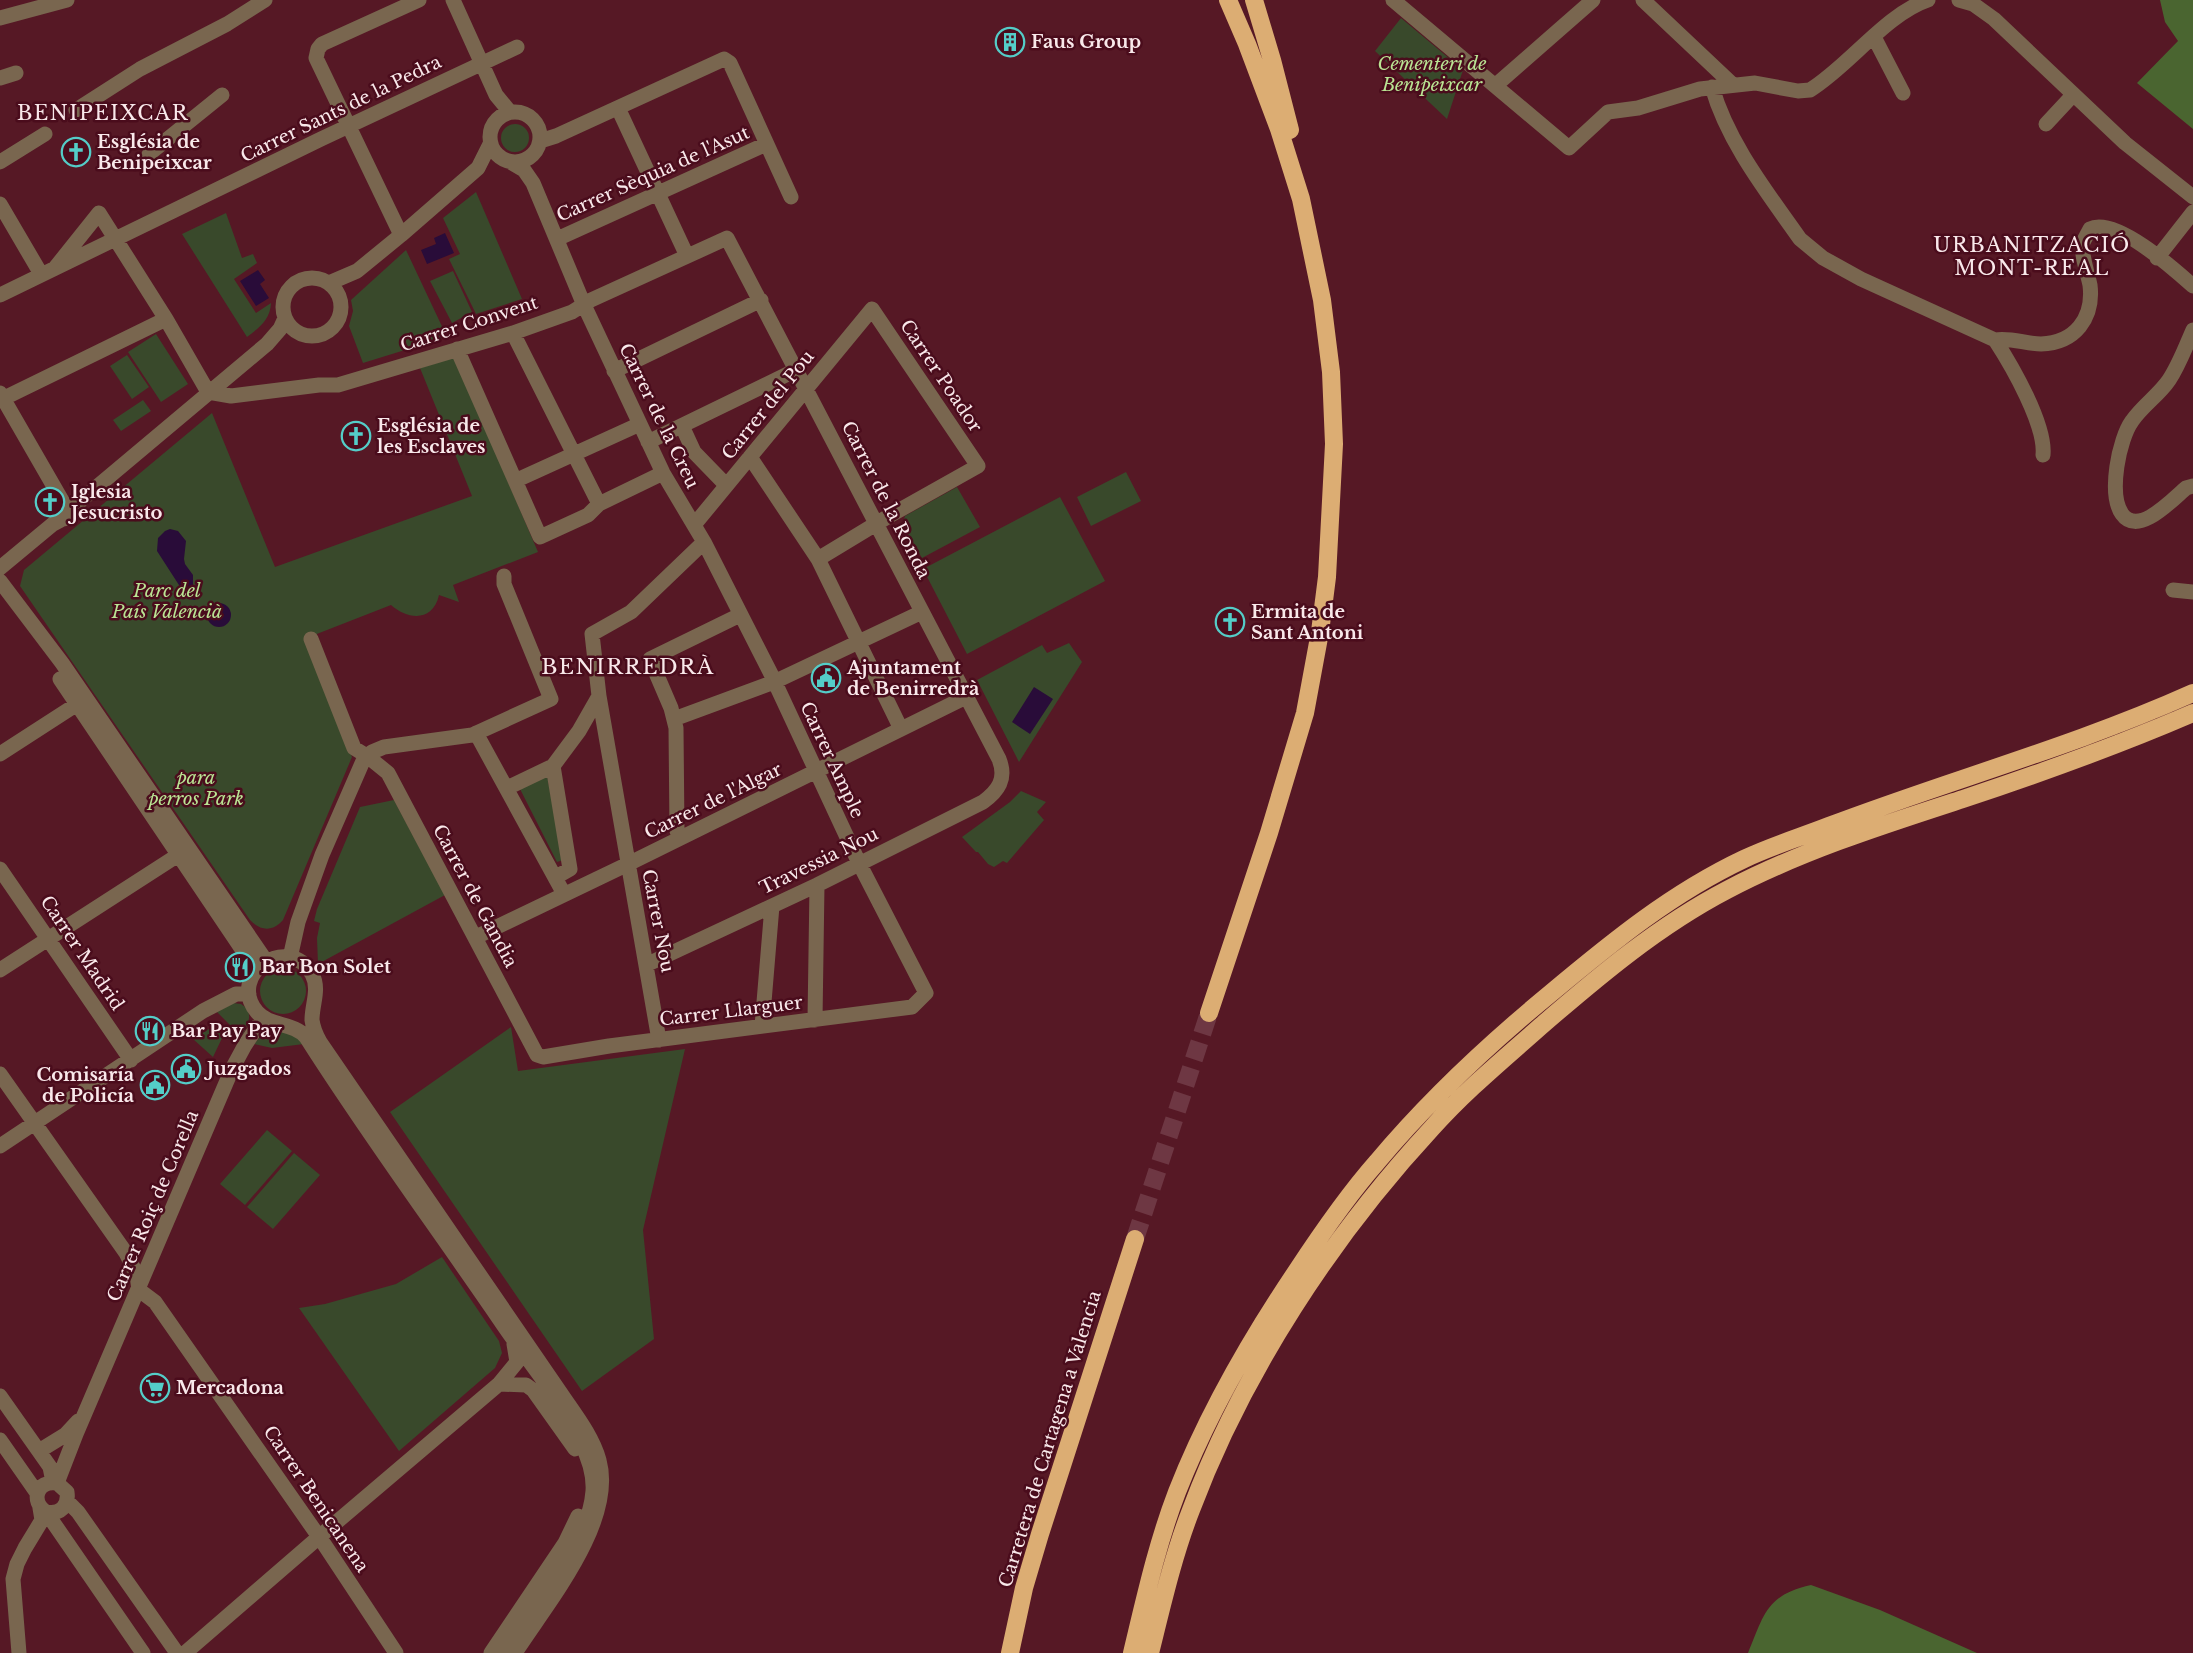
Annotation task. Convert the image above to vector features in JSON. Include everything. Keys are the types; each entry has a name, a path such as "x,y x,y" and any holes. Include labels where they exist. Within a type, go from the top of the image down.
{"highway":[{"path":"1217,0 1227,18 1256,89 1280,159 1301,199"},
{"path":"1209,1013 1305,713 1322,621 1331,520 1333,432 1331,372 1322,300 1301,199 1279,129 1228,0"},
{"path":"1254,0 1310,200 1306,225"},
{"path":"1132,1653 1159,1545 1176,1494 1222,1392 1256,1333 1320,1236 1376,1162 1449,1083 1515,1023 1641,920 1688,888 1747,858 1869,811 2078,740 2193,693"},
{"path":"1150,1653 1174,1558 1191,1509 1210,1462 1239,1402 1278,1333 1324,1263 1402,1161 1435,1124 1506,1056 1639,945 1682,915 1728,889 1827,845 2091,755 2193,713"},
{"name":"Carretera de Cartagena a Valencia","path":"1010,1653 1024,1588 1040,1534 1135,1239"}],"street":[{"path":"0,18 67,0"},
{"path":"76,111 136,72 227,24 265,0"},
{"path":"401,235 316,58 322,44 419,0"},
{"path":"453,0 496,95 510,112"},
{"path":"1393,0 1569,148 1608,112 1638,108 1683,93 1732,84 1755,83 1798,91 1810,90 1906,11 1928,0"},
{"path":"1496,85 1593,0"},
{"path":"1643,0 1732,84"},
{"path":"1959,0 1973,4 1994,19 2125,143 2193,197"},
{"path":"1874,38 1903,93"},
{"name":"Carrer Sants de la Pedra","path":"0,295 518,47"},
{"path":"539,136 556,136 724,59 730,63 791,197"},
{"path":"0,78 15,73"},
{"path":"1712,87 1721,115 1737,145 1800,239 1809,248 1861,279 1995,340 2033,344 2055,342 2071,335 2084,324 2090,307 2090,286 2082,244 2086,234 2095,226 2106,226 2125,234 2193,286"},
{"path":"149,154 222,94"},
{"path":"494,123 496,95"},
{"path":"2046,124 2073,95"},
{"path":"618,108 687,256"},
{"path":"478,168 509,162 525,161 531,157 536,151 539,136 537,124 525,114 510,112 498,117 489,136 493,151 509,162 524,170 533,183"},
{"path":"0,162 45,134"},
{"path":"330,283 357,271 401,235 478,168 490,144"},
{"name":"Carrer Sèquia de l'Asut","path":"557,239 766,144"},
{"path":"531,157 533,183"},
{"name":"Carrer de la Creu","path":"533,183 614,371 663,473 704,542"},
{"path":"0,204 48,271 99,213 166,319 208,392"},
{"path":"2157,258 2193,212"},
{"name":"Carrer Convent","path":"208,392 231,396 319,385 338,385 458,350 572,312 591,300 727,238"},
{"name":"Carrer de la Ronda","path":"727,238 999,759 1002,768 1001,783"},
{"path":"340,298 351,284 357,271"},
{"path":"267,344 291,337 321,335 334,327 342,309 340,298 330,283 320,278 310,277 300,280 285,294 283,304 285,318 294,331 304,335"},
{"path":"614,371 761,300"},
{"name":"Carrer del Pou","path":"694,525 872,309"},
{"name":"Carrer Poador","path":"872,309 978,466 877,523"},
{"path":"0,568 267,344 280,329 285,318"},
{"path":"65,512 1,397 166,319"},
{"path":"2193,330 2168,382 2128,428 2118,459 2116,484 2118,505 2123,516 2132,522 2139,522 2149,518 2186,488 2193,486"},
{"path":"513,333 599,504"},
{"path":"1995,340 2038,423 2043,440 2043,455"},
{"path":"458,350 517,480 540,537 588,515 599,504 663,473"},
{"path":"648,442 796,370"},
{"path":"517,480 640,424"},
{"path":"682,426 694,452 726,485"},
{"path":"750,457 818,559 901,729"},
{"path":"818,559 877,523"},
{"name":"Carrer Nou","path":"659,1040 648,964 599,696 592,634 622,619 704,542"},
{"name":"Carrer Ample","path":"704,542 774,682 859,863 926,993"},
{"path":"12,558 2,586 261,966"},
{"path":"290,958 298,922 322,855 366,759 384,747 476,733 551,699 504,584 504,576"},
{"path":"2174,590 2193,592"},
{"path":"674,719 774,682 922,612"},
{"path":"680,838 677,831 674,719 662,682 650,659 740,615"},
{"name":"Carrer de Gandia","path":"311,639 354,748 388,773 537,1055"},
{"path":"507,788 553,765 579,730 599,696"},
{"name":"Carrer de l'Algar","path":"476,937 817,772 966,697"},
{"path":"0,754 81,701"},
{"path":"476,733 564,894"},
{"path":"553,765 570,869 556,877"},
{"name":"Travessia Nou","path":"648,964 817,885 983,802 1001,783"},
{"path":"0,970 183,852"},
{"name":"Carrer Madrid","path":"0,869 131,1060"},
{"path":"815,1020 817,885"},
{"path":"762,1026 771,906"},
{"path":"506,1653 575,1550 590,1513 593,1489 590,1464 581,1441 554,1396 306,1037 295,1028 263,1018 252,1003 249,994 252,978 261,966 275,958 290,958 299,961 313,975 316,985 313,1024 324,1049 560,1392 591,1441 599,1460 602,1481 597,1515 580,1553 514,1653"},
{"name":"Carrer Llarguer","path":"537,1055 543,1057 609,1046 912,1007 926,993"},
{"path":"0,1146 203,1011 236,994 249,994"},
{"path":"282,1024 301,1019 313,1004"},
{"name":"Carrer Roiç de Corella","path":"55,1483 238,1056 263,1018"},
{"path":"0,1074 126,1253 137,1275 139,1290"},
{"path":"126,1253 146,1254 157,1245"},
{"name":"Carrer Benicanena","path":"139,1290 155,1302 319,1537 396,1653"},
{"path":"185,1653 499,1384 517,1362 514,1341"},
{"path":"499,1384 525,1375 542,1379"},
{"path":"491,1653 565,1543 580,1510 585,1488 583,1467 577,1451 532,1390 526,1385 499,1384"},
{"path":"0,1396 50,1467 55,1483 67,1492 67,1501 58,1512 41,1504"},
{"name":"Carrer Roiç de Corella","path":"39,1451 65,1435 86,1412"},
{"path":"0,1440 143,1653"},
{"path":"19,1653 13,1580 17,1564 42,1520 43,1485 55,1483"},
{"path":"67,1501 78,1512 177,1653"}],"green space":[{"path":"2160,0 2193,0 2193,129 2137,83 2178,41 2165,22"},
{"name":"Cementeri de Benipeixcar","path":"1401,18 1463,70 1447,119 1375,51"},
{"path":"515,124 525,128 529,138 525,148 515,152 505,148 501,138 505,128"},
{"path":"476,192 522,299 476,314 449,259 460,254 443,218"},
{"path":"226,213 242,258 253,254 257,263 234,279 256,313 271,303 266,319 247,337 182,234"},
{"path":"406,250 447,337 363,363 349,326 353,311 351,300"},
{"path":"453,271 472,312 452,323 430,281"},
{"path":"156,334 188,384 161,402 128,352"},
{"path":"127,355 149,387 132,399 110,366"},
{"name":"Parc del País Valencià","path":"455,357 538,552 453,585 459,602 439,595 431,610 419,616 405,614 391,605 304,639 352,757 283,920 275,927 262,928 250,920 20,586 24,570 212,413 275,567 472,496 420,368"},
{"path":"143,400 151,411 121,431 113,420"},
{"path":"1126,472 1141,501 1091,526 1077,497"},
{"path":"957,487 980,527 922,558 902,526 905,516"},
{"path":"1060,497 1105,581 967,654 923,569"},
{"path":"1069,643 1082,662 1019,762 977,680 1042,645 1047,653"},
{"path":"547,775 563,860 557,862 520,789"},
{"path":"1021,791 1046,802 1037,812 1044,820 1007,863 1003,861 994,867 988,864 962,837 1010,802"},
{"path":"394,800 445,895 318,964 317,938 320,923 314,921 317,909 360,807"},
{"path":"283,968 299,975 306,991 299,1007 283,1014 267,1007 260,991 267,975"},
{"path":"233,1003 241,1004 248,1010 248,1021 243,1034 233,1028 217,1012"},
{"path":"212,1027 216,1027 223,1033 213,1057 193,1039"},
{"path":"511,1027 518,1071 685,1049 643,1230 654,1339 582,1391 390,1112"},
{"path":"273,1030 290,1031 304,1044 272,1048 254,1044 261,1036"},
{"path":"267,1130 292,1151 245,1205 220,1184"},
{"path":"294,1153 320,1175 273,1229 247,1207"},
{"path":"442,1257 499,1341 502,1353 495,1368 399,1451 299,1308 325,1304 396,1284"},
{"path":"1811,1585 1880,1610 1977,1653 1748,1653 1769,1608 1784,1594"}],"shaded area":[{"path":"445,233 454,253 427,264 421,250 436,244 434,238"},
{"path":"258,270 265,280 260,284 269,298 256,306 240,281"},
{"path":"170,529 178,531 186,541 184,559 193,575 193,585 198,597 195,600 188,599 157,551 158,538"},
{"path":"219,603 224,604 230,610 230,620 224,626 219,627 214,626 208,620 207,615 208,610 214,604"},
{"path":"1034,687 1053,699 1030,734 1012,722"}],"tunnel":[{"path":"1135,1239 1209,1013"}],"place":[{"name":"Faus Group","path":"1010,42"},
{"name":"Església de Benipeixcar","path":"76,152"},
{"name":"Església de les Esclaves","path":"356,436"},
{"name":"Iglesia Jesucristo","path":"50,502"},
{"name":"Ermita de Sant Antoni","path":"1230,622"},
{"name":"Ajuntament de Benirredrà","path":"826,678"},
{"name":"Bar Bon Solet","path":"240,967"},
{"name":"Bar Pay Pay","path":"150,1031"},
{"name":"Juzgados","path":"186,1069"},
{"name":"Comisaría de Policía","path":"155,1085"},
{"name":"Mercadona","path":"155,1388"}],"district":[{"name":"BENIPEIXCAR","path":"103,113"},
{"name":"URBANITZACIÓ MONT-REAL","path":"2032,256"},
{"name":"BENIRREDRÀ","path":"628,667"}],"park label":[{"name":"para perros Park","path":"196,788"}]}
